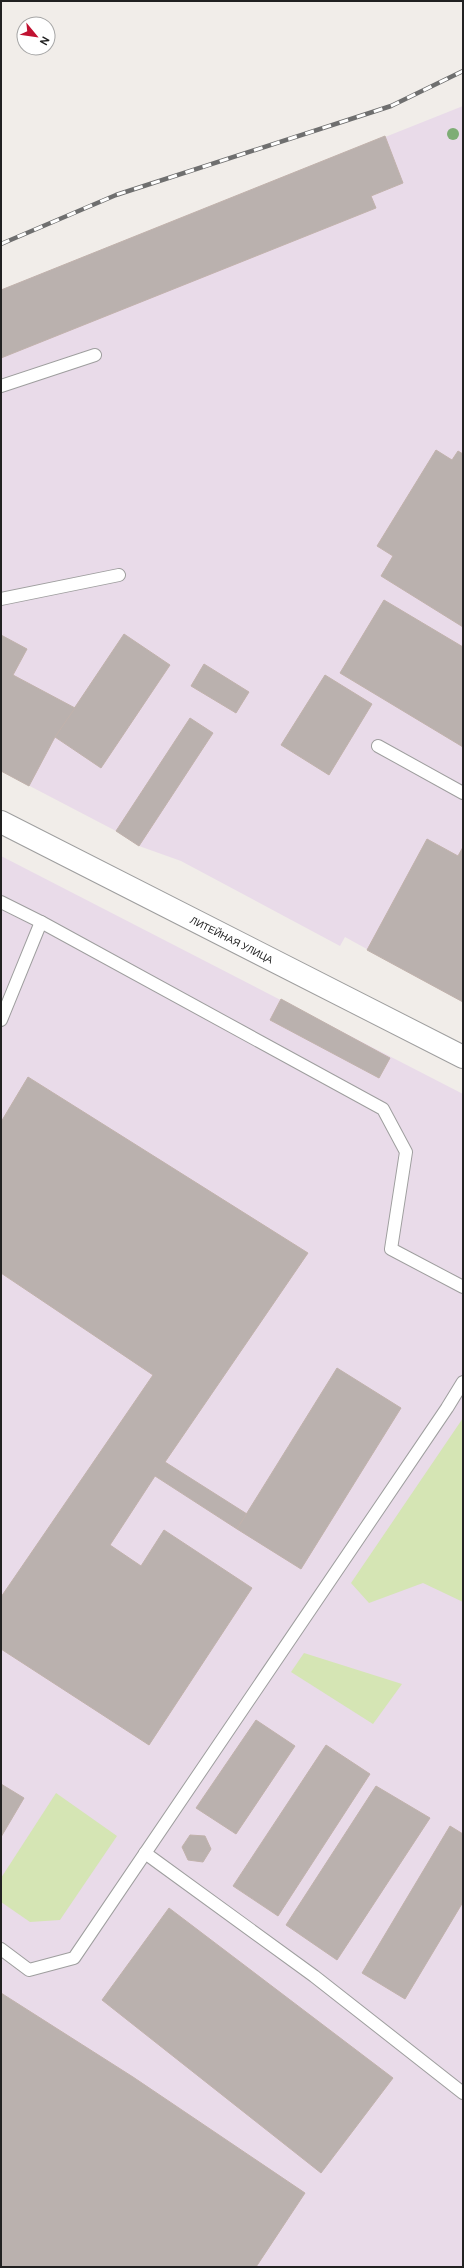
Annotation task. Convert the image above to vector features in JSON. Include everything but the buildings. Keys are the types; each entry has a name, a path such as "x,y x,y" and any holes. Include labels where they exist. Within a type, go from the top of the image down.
{"street":[{"name":"ЛИТЕЙНАЯ УЛИЦА","path":"1,822 463,1057"}],"lane":[{"path":"1,386 95,355"},
{"path":"1,599 119,575"},
{"path":"378,746 463,793"},
{"path":"1,902 41,922 383,1110 406,1152 390,1249 463,1287"},
{"path":"1,1020 41,922"},
{"path":"1,1949 29,1970 74,1958 447,1408 463,1382"},
{"path":"145,1853 314,1976 463,2093"}],"shaded area":[{"path":"463,106 463,1002 345,937 340,946 181,861 139,846 116,831 1,771 1,290"},
{"path":"1,856 463,1094 463,2267 1,2267"}],"green space":[{"path":"463,1418 463,1602 423,1583 369,1603 351,1583"},
{"path":"304,1653 402,1684 373,1724 291,1672"},
{"path":"56,1793 117,1836 60,1920 30,1922 1,1902 1,1878"}],"railway":[{"path":"1,244 116,195 391,106 463,71"}]}
